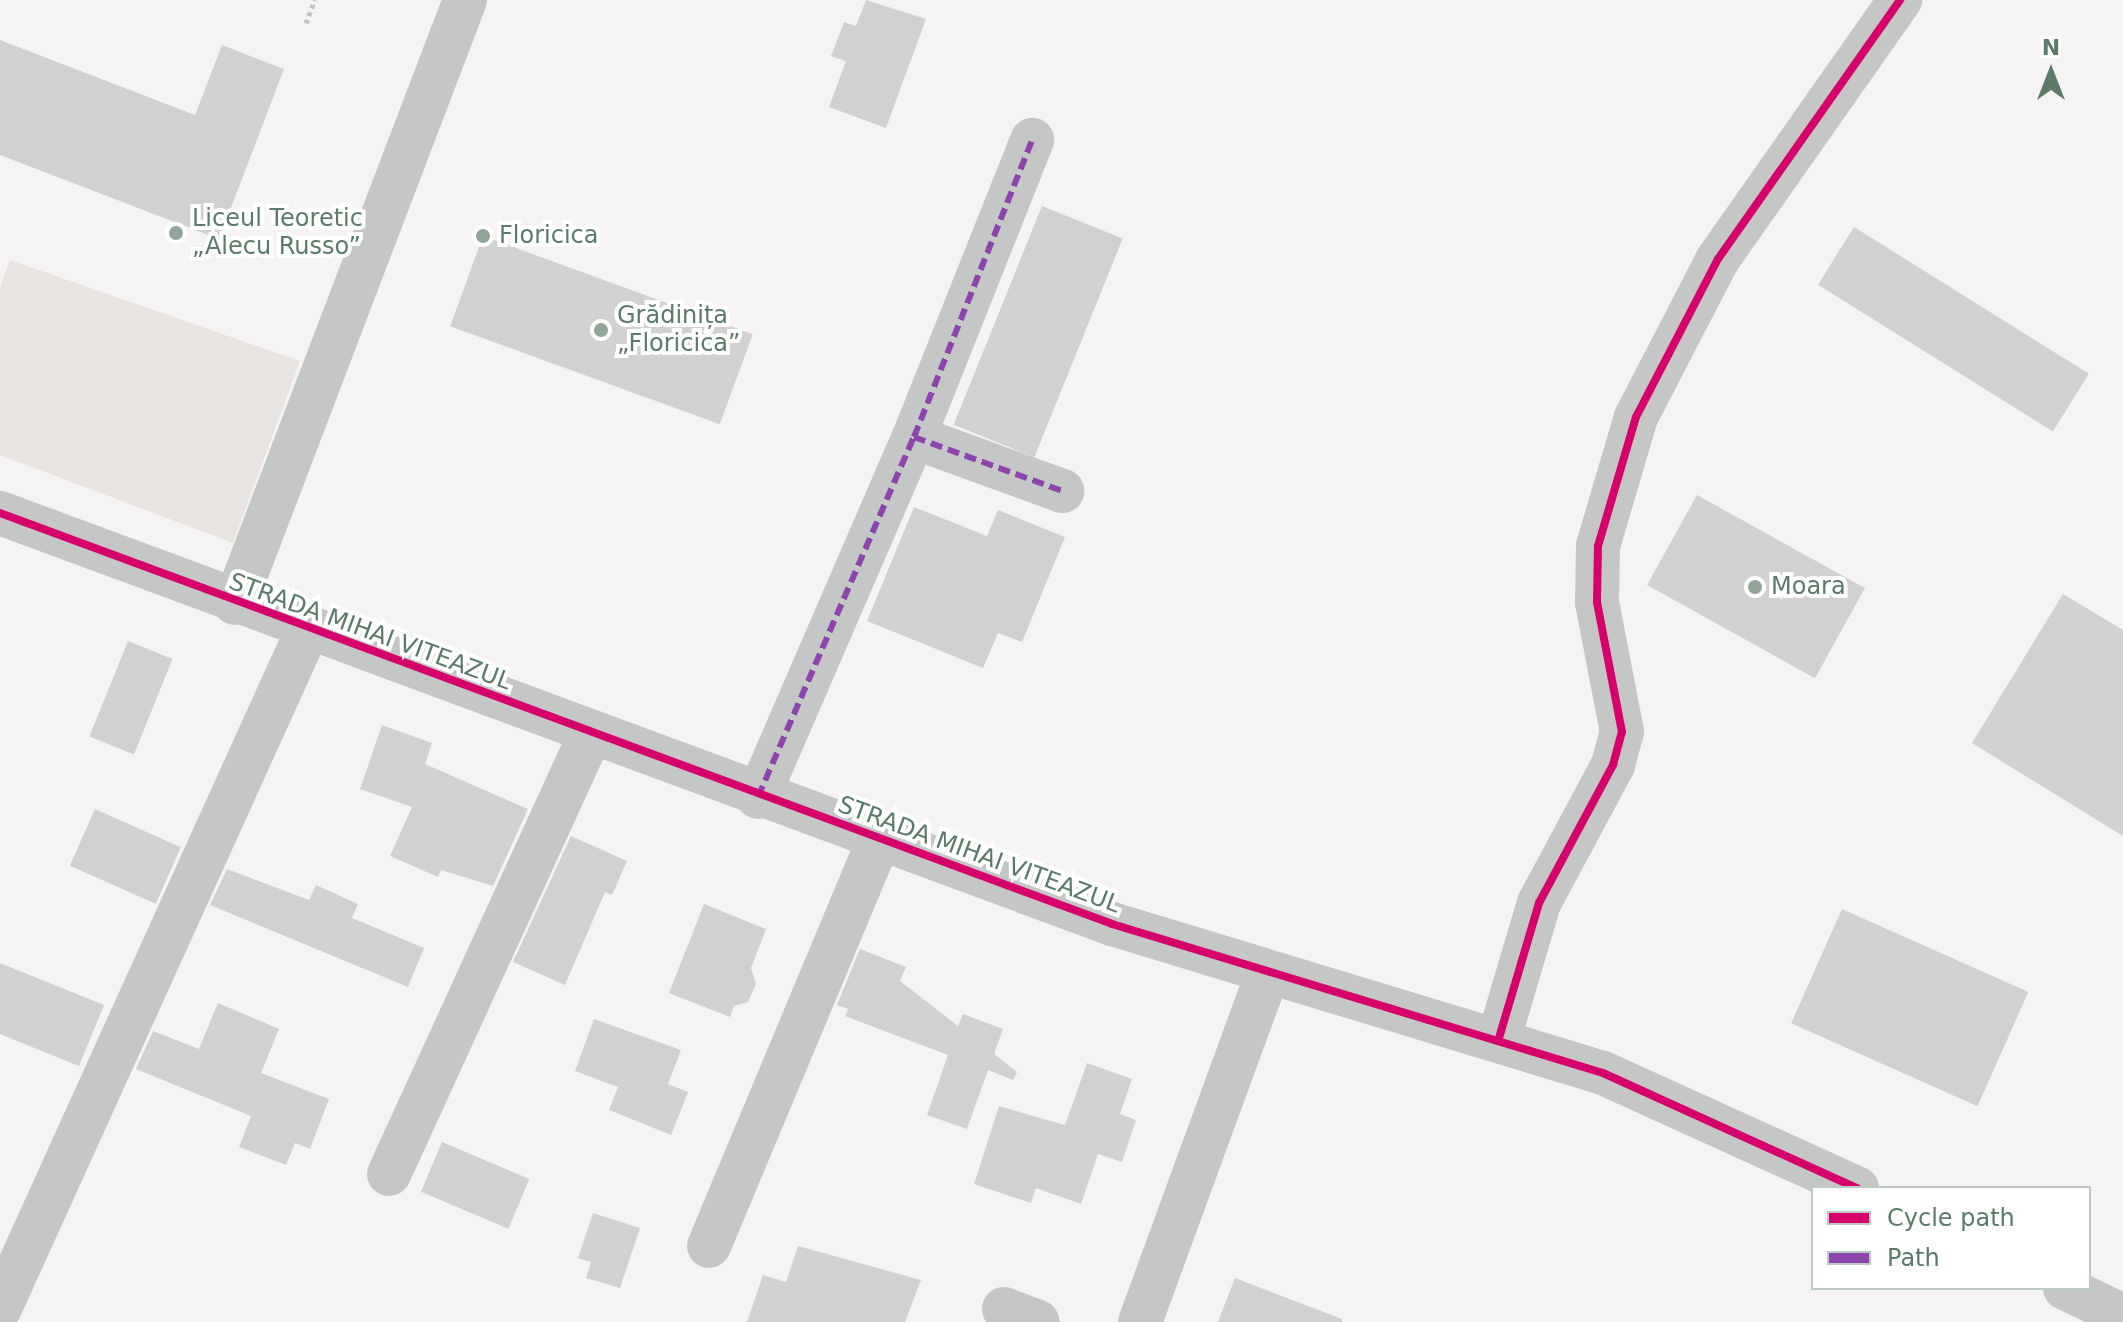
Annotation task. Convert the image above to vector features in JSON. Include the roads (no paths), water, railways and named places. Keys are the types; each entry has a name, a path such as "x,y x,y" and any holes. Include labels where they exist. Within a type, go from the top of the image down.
{"street":[{"path":"235,603 465,0"},
{"path":"1499,1038 1539,903 1613,765 1622,732 1597,602 1598,546 1636,417 1718,259 1900,0"},
{"path":"758,797 914,437 1032,140"},
{"path":"914,437 1062,491"},
{"name":"STRADA MIHAI VITEAZUL","path":"0,513 235,603 879,840 1268,973 1499,1038 1603,1073 1853,1186"},
{"name":"STRADA MIHAI VITEAZUL","path":"0,1308 308,629"},
{"path":"389,1174 590,734"},
{"name":"STRADA MIHAI VITEAZUL","path":"709,1246 879,840"},
{"path":"1140,1322 1268,973"},
{"path":"2069,1290 2123,1316"}],"place":[{"name":"Liceul Teoretic „Alecu Russo”","path":"176,233"},
{"name":"Floricica","path":"483,236"},
{"name":"Grădinița „Floricica”","path":"601,330"},
{"name":"Moara","path":"1755,587"}]}
